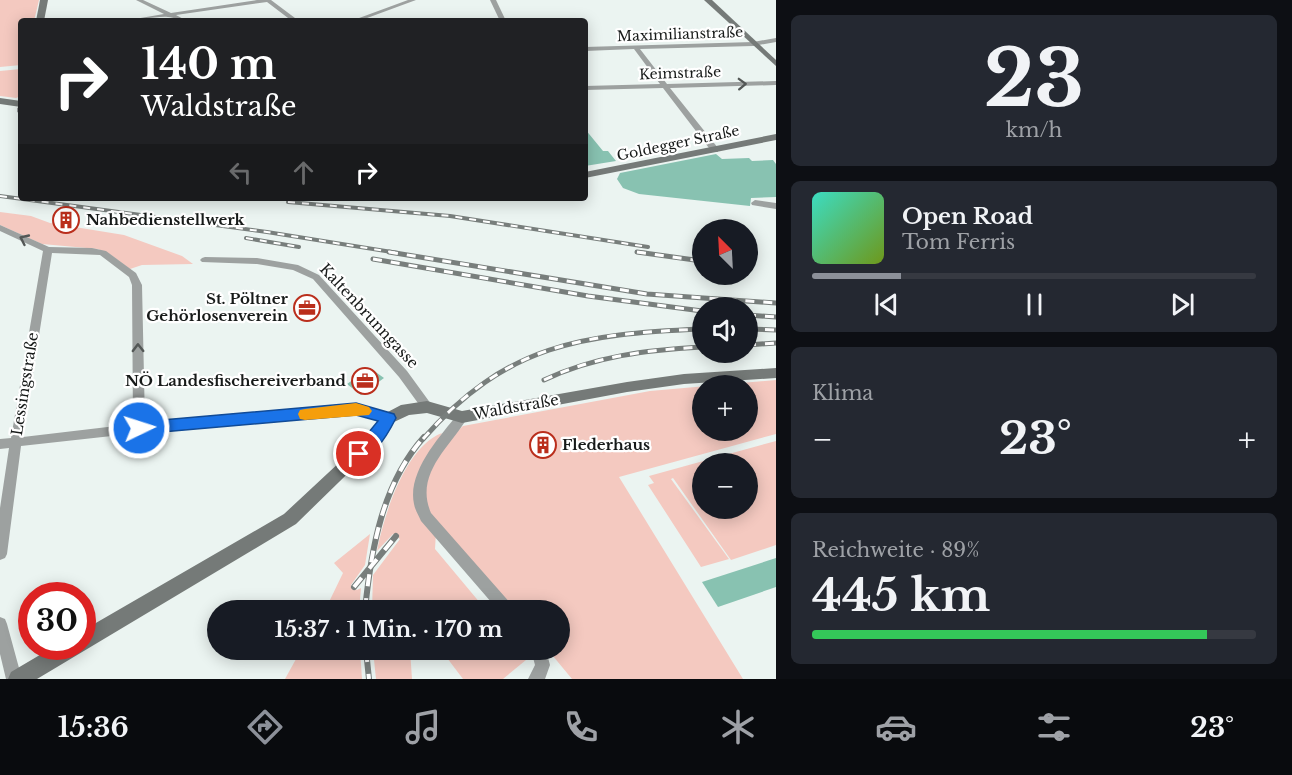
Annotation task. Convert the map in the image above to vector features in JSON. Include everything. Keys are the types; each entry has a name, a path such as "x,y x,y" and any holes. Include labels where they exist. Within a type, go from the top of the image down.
{"street":[{"path":"41,18 44,0"},
{"path":"139,0 177,18"},
{"path":"148,18 268,0 292,18"},
{"path":"363,18 414,0"},
{"path":"493,0 502,18"},
{"path":"708,0 776,64"},
{"name":"Maximilianstraße","path":"588,49 753,44 776,40"},
{"path":"635,47 715,150"},
{"name":"Keimstraße","path":"588,88 776,83"},
{"path":"0,101 18,107"},
{"name":"Goldegger Straße","path":"588,174 776,136"},
{"path":"754,203 776,206"},
{"path":"0,228 48,250 103,253 135,279 139,428"},
{"name":"Lessingstraße","path":"0,554 16,441 48,250"},
{"name":"Kaltenbrunngasse","path":"205,260 276,264 295,267 316,277 403,374 427,407"},
{"name":"Waldstraße","path":"388,418 406,409 427,407 462,417 684,379 776,373"},
{"path":"0,444 139,428 356,409 388,418 376,437 290,519 96,634"},
{"path":"462,417 429,465 419,487 420,505 426,517 498,600"},
{"path":"0,624 16,679 49,660"},
{"path":"536,679 541,673 542,660"}],"shaded area":[{"path":"0,0 39,0 35,18 18,18 18,65 0,67"},
{"path":"18,69 18,97 0,96 0,71"},
{"path":"0,212 124,235 182,256 193,264 142,265 130,269 111,255 98,249 42,244 0,225"},
{"path":"776,380 776,434 758,439 758,382"},
{"path":"692,387 692,441 750,441 707,453 692,453 692,457 619,477 743,679 572,679 556,660 570,660 570,600 505,600 429,515 424,505 423,496 429,474 449,441 463,426 650,391"},
{"path":"442,433 419,475 436,532 435,549 478,600 372,600 373,575 400,539 393,534 377,551 391,502 407,467 417,452"},
{"path":"776,441 776,545 731,560 702,519 758,519 758,453 732,453"},
{"path":"692,464 692,505 673,478 671,479 692,508 692,519 700,519 729,559 701,567 648,485 654,483 649,476"},
{"path":"370,534 365,565 351,585 357,590 361,588 360,600 330,600 343,573 334,563"},
{"path":"295,660 361,660 362,679 285,679"},
{"path":"374,660 411,660 412,679 376,679"},
{"path":"449,660 526,660 503,679 463,679"}],"building":[{"path":"588,133 603,151 608,151 616,161 588,166"},
{"path":"716,154 722,159 773,160 776,164 776,197 751,198 750,206 639,194 623,188 617,179 620,173"},
{"name":"NÖ Landesfischereiverband","path":"370,368 384,378 361,395 347,384"},
{"name":"Flederhaus","path":"537,437 549,438 549,452 537,451"},
{"path":"776,558 776,587 718,607 702,582"}],"railway":[{"path":"0,196 18,198"},
{"path":"37,201 267,232 398,253"},
{"path":"288,202 450,216 648,247"},
{"path":"246,238 299,247"},
{"path":"389,252 647,294 776,303"},
{"path":"647,253 637,252 692,260"},
{"path":"373,259 588,296 692,310"},
{"path":"758,316 776,317"},
{"path":"423,439 454,407 485,382 516,364 549,350 619,335 692,329"},
{"path":"758,329 776,330"},
{"path":"758,344 776,343"},
{"path":"544,380 602,360 661,350 692,348"},
{"path":"371,567 375,541 388,497 398,475 424,437"},
{"path":"371,567 396,536"},
{"path":"354,587 371,567"},
{"path":"366,600 371,567"},
{"path":"367,660 369,679"}],"slow traffic":[{"path":"305,414 356,409 364,411"}],"place":[{"name":"Nahbedienstellwerk","path":"66,220"},
{"name":"St. Pöltner Gehörlosenverein","path":"307,308"},
{"name":"NÖ Landesfischereiverband","path":"365,381"},
{"name":"Flederhaus","path":"543,445"}],"route":[{"path":"139,428 356,409 388,418 376,437 359,454"}]}
